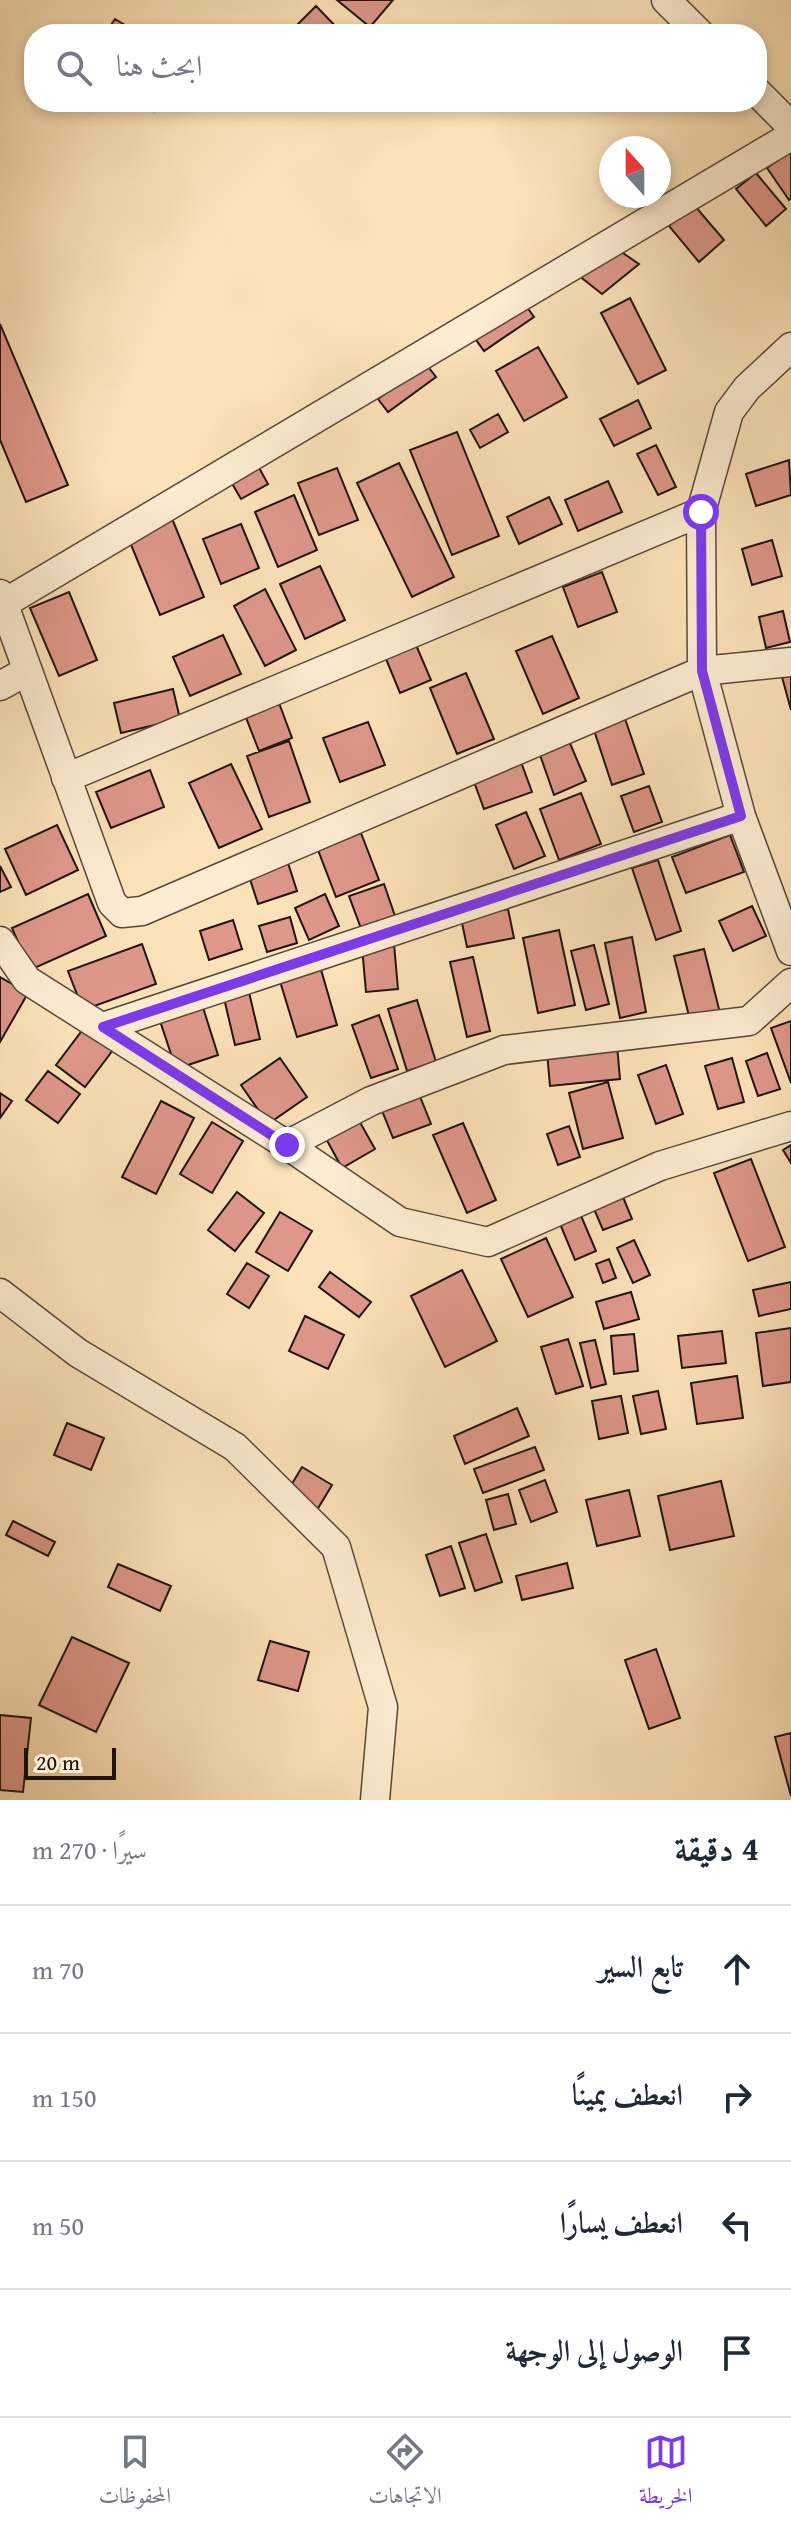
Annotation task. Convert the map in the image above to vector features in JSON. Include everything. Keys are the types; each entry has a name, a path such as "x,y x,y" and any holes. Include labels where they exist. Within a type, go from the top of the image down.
{"street":[{"path":"666,0 690,24"},
{"path":"767,102 791,126"},
{"path":"791,136 1,599 112,903 122,913 142,911 702,671 791,662"},
{"path":"791,347 747,388 729,412 701,512 702,671 741,816 791,951"},
{"path":"66,778 701,512"},
{"path":"0,686 27,671"},
{"path":"103,1027 741,816"},
{"path":"0,941 27,980 287,1145 400,1222 488,1242 660,1166 791,1126"},
{"path":"287,1145 371,1101 504,1050 749,1021 791,983"},
{"path":"0,1293 78,1353 235,1447 336,1547 383,1707 375,1800"}],"building":[{"path":"337,0 393,0 373,24 366,24"},
{"path":"316,6 333,24 298,24"},
{"path":"791,151 791,198 789,200 767,168"},
{"path":"756,173 786,209 766,226 736,189"},
{"path":"694,205 724,240 699,262 669,226"},
{"path":"614,247 639,264 602,294 578,275"},
{"path":"630,298 666,370 638,384 601,313"},
{"path":"524,303 534,317 484,351 474,337"},
{"path":"0,324 68,485 26,502 0,440"},
{"path":"538,347 567,397 524,421 496,371"},
{"path":"426,364 436,377 388,412 378,399"},
{"path":"638,400 651,428 614,446 600,419"},
{"path":"498,414 508,432 480,448 470,430"},
{"path":"457,432 499,536 452,555 410,450"},
{"path":"656,445 676,487 658,495 637,454"},
{"path":"789,460 791,495 756,506 746,474"},
{"path":"399,463 454,577 412,597 357,483"},
{"path":"257,464 268,484 241,499 230,480"},
{"path":"337,468 358,520 319,535 298,483"},
{"path":"608,481 622,512 578,531 565,500"},
{"path":"294,495 317,550 278,567 255,512"},
{"path":"549,497 562,524 519,544 507,517"},
{"path":"171,516 204,597 160,615 127,535"},
{"path":"241,524 259,568 221,584 203,539"},
{"path":"772,540 782,576 752,585 742,549"},
{"path":"320,566 345,620 305,639 280,584"},
{"path":"602,572 617,612 578,627 563,587"},
{"path":"265,589 296,650 265,666 234,606"},
{"path":"69,592 97,660 59,676 30,608"},
{"path":"783,611 790,642 766,648 759,617"},
{"path":"223,635 241,674 190,696 173,657"},
{"path":"552,636 579,698 543,714 516,651"},
{"path":"416,645 431,680 400,693 386,659"},
{"path":"466,673 494,739 457,754 430,688"},
{"path":"791,674 791,710 782,677"},
{"path":"173,689 180,719 121,733 114,703"},
{"path":"279,703 292,738 259,751 245,715"},
{"path":"623,713 644,774 612,785 592,724"},
{"path":"368,722 385,765 340,782 323,738"},
{"path":"289,741 310,802 269,817 247,756"},
{"path":"569,741 586,781 554,795 539,752"},
{"path":"521,762 532,792 484,809 473,779"},
{"path":"231,764 262,829 219,848 189,783"},
{"path":"150,770 164,807 111,828 96,792"},
{"path":"649,786 662,822 634,832 621,796"},
{"path":"581,793 601,844 559,860 540,809"},
{"path":"526,812 545,856 514,869 496,825"},
{"path":"57,825 78,870 26,895 5,849"},
{"path":"361,833 379,880 336,897 318,850"},
{"path":"730,835 744,872 686,893 672,857"},
{"path":"658,860 681,931 656,940 632,868"},
{"path":"288,863 297,891 258,904 249,876"},
{"path":"0,866 11,887 0,892"},
{"path":"384,884 396,919 362,931 349,896"},
{"path":"88,894 106,936 30,970 12,928"},
{"path":"325,894 339,926 309,940 295,908"},
{"path":"752,906 766,936 733,951 719,921"},
{"path":"508,909 514,938 467,947 461,918"},
{"path":"290,917 297,943 267,952 259,926"},
{"path":"233,920 242,949 209,960 200,931"},
{"path":"559,930 575,1005 538,1013 523,938"},
{"path":"632,937 646,1012 620,1018 605,943"},
{"path":"142,944 156,984 83,1010 68,971"},
{"path":"394,944 398,989 366,992 362,947"},
{"path":"594,945 609,1004 586,1010 571,951"},
{"path":"704,949 720,1013 690,1020 674,956"},
{"path":"473,957 490,1031 467,1037 450,962"},
{"path":"320,966 337,1025 297,1037 279,978"},
{"path":"0,977 28,993 0,1042"},
{"path":"248,988 260,1039 235,1045 223,994"},
{"path":"200,998 218,1055 176,1069 157,1012"},
{"path":"417,1000 436,1062 407,1071 388,1009"},
{"path":"379,1015 398,1069 371,1078 352,1025"},
{"path":"791,1021 791,1083 771,1028"},
{"path":"84,1028 113,1050 85,1087 56,1065"},
{"path":"617,1045 620,1079 550,1086 547,1052"},
{"path":"767,1053 780,1089 758,1096 746,1061"},
{"path":"280,1058 307,1097 268,1124 241,1085"},
{"path":"732,1058 744,1102 718,1109 705,1066"},
{"path":"666,1065 683,1114 656,1124 638,1075"},
{"path":"48,1071 80,1094 58,1123 26,1100"},
{"path":"608,1082 623,1138 583,1149 569,1093"},
{"path":"0,1093 12,1101 0,1118"},
{"path":"419,1094 431,1124 393,1138 381,1108"},
{"path":"161,1101 194,1118 156,1194 122,1177"},
{"path":"357,1117 375,1149 342,1168 324,1135"},
{"path":"212,1122 243,1141 212,1193 180,1174"},
{"path":"463,1123 496,1200 467,1213 433,1135"},
{"path":"569,1126 580,1157 558,1165 547,1134"},
{"path":"791,1145 791,1163 783,1150"},
{"path":"751,1159 785,1247 748,1261 714,1173"},
{"path":"237,1192 264,1213 235,1251 208,1230"},
{"path":"623,1197 632,1219 603,1230 594,1209"},
{"path":"579,1211 596,1251 575,1260 558,1219"},
{"path":"280,1212 312,1231 288,1271 256,1252"},
{"path":"546,1238 573,1297 528,1317 501,1259"},
{"path":"634,1240 650,1275 633,1283 617,1248"},
{"path":"609,1259 616,1278 603,1283 596,1264"},
{"path":"247,1263 269,1276 249,1308 227,1294"},
{"path":"462,1270 497,1341 445,1367 411,1296"},
{"path":"330,1272 371,1302 359,1317 319,1287"},
{"path":"791,1282 791,1309 759,1316 753,1290"},
{"path":"631,1292 639,1319 604,1329 596,1302"},
{"path":"305,1316 344,1335 328,1369 289,1351"},
{"path":"791,1328 791,1382 763,1386 756,1333"},
{"path":"722,1331 726,1363 682,1368 678,1336"},
{"path":"634,1334 638,1371 614,1374 611,1336"},
{"path":"568,1339 583,1386 556,1394 541,1347"},
{"path":"595,1340 606,1384 591,1388 580,1343"},
{"path":"737,1376 743,1418 697,1424 691,1383"},
{"path":"658,1391 666,1429 641,1434 633,1396"},
{"path":"621,1396 628,1433 599,1439 592,1401"},
{"path":"517,1408 529,1436 465,1464 454,1436"},
{"path":"67,1423 104,1438 91,1470 54,1455"},
{"path":"535,1447 544,1470 483,1493 474,1469"},
{"path":"302,1467 332,1485 308,1525 278,1507"},
{"path":"545,1480 557,1512 531,1522 519,1490"},
{"path":"721,1481 734,1536 670,1550 658,1496"},
{"path":"629,1490 640,1536 597,1546 586,1500"},
{"path":"508,1494 516,1524 494,1530 486,1500"},
{"path":"13,1521 55,1542 48,1556 6,1535"},
{"path":"486,1534 502,1582 475,1591 459,1543"},
{"path":"451,1546 465,1588 440,1596 426,1555"},
{"path":"567,1563 573,1588 522,1600 516,1576"},
{"path":"118,1564 171,1586 160,1611 108,1587"},
{"path":"72,1637 129,1663 96,1732 39,1705"},
{"path":"270,1641 309,1652 298,1691 258,1680"},
{"path":"656,1649 680,1718 649,1729 625,1660"},
{"path":"0,1715 31,1718 23,1792 0,1790"},
{"path":"791,1733 791,1796 775,1737"}],"route":[{"path":"287,1145 103,1027 741,816 702,671 701,512"}]}
